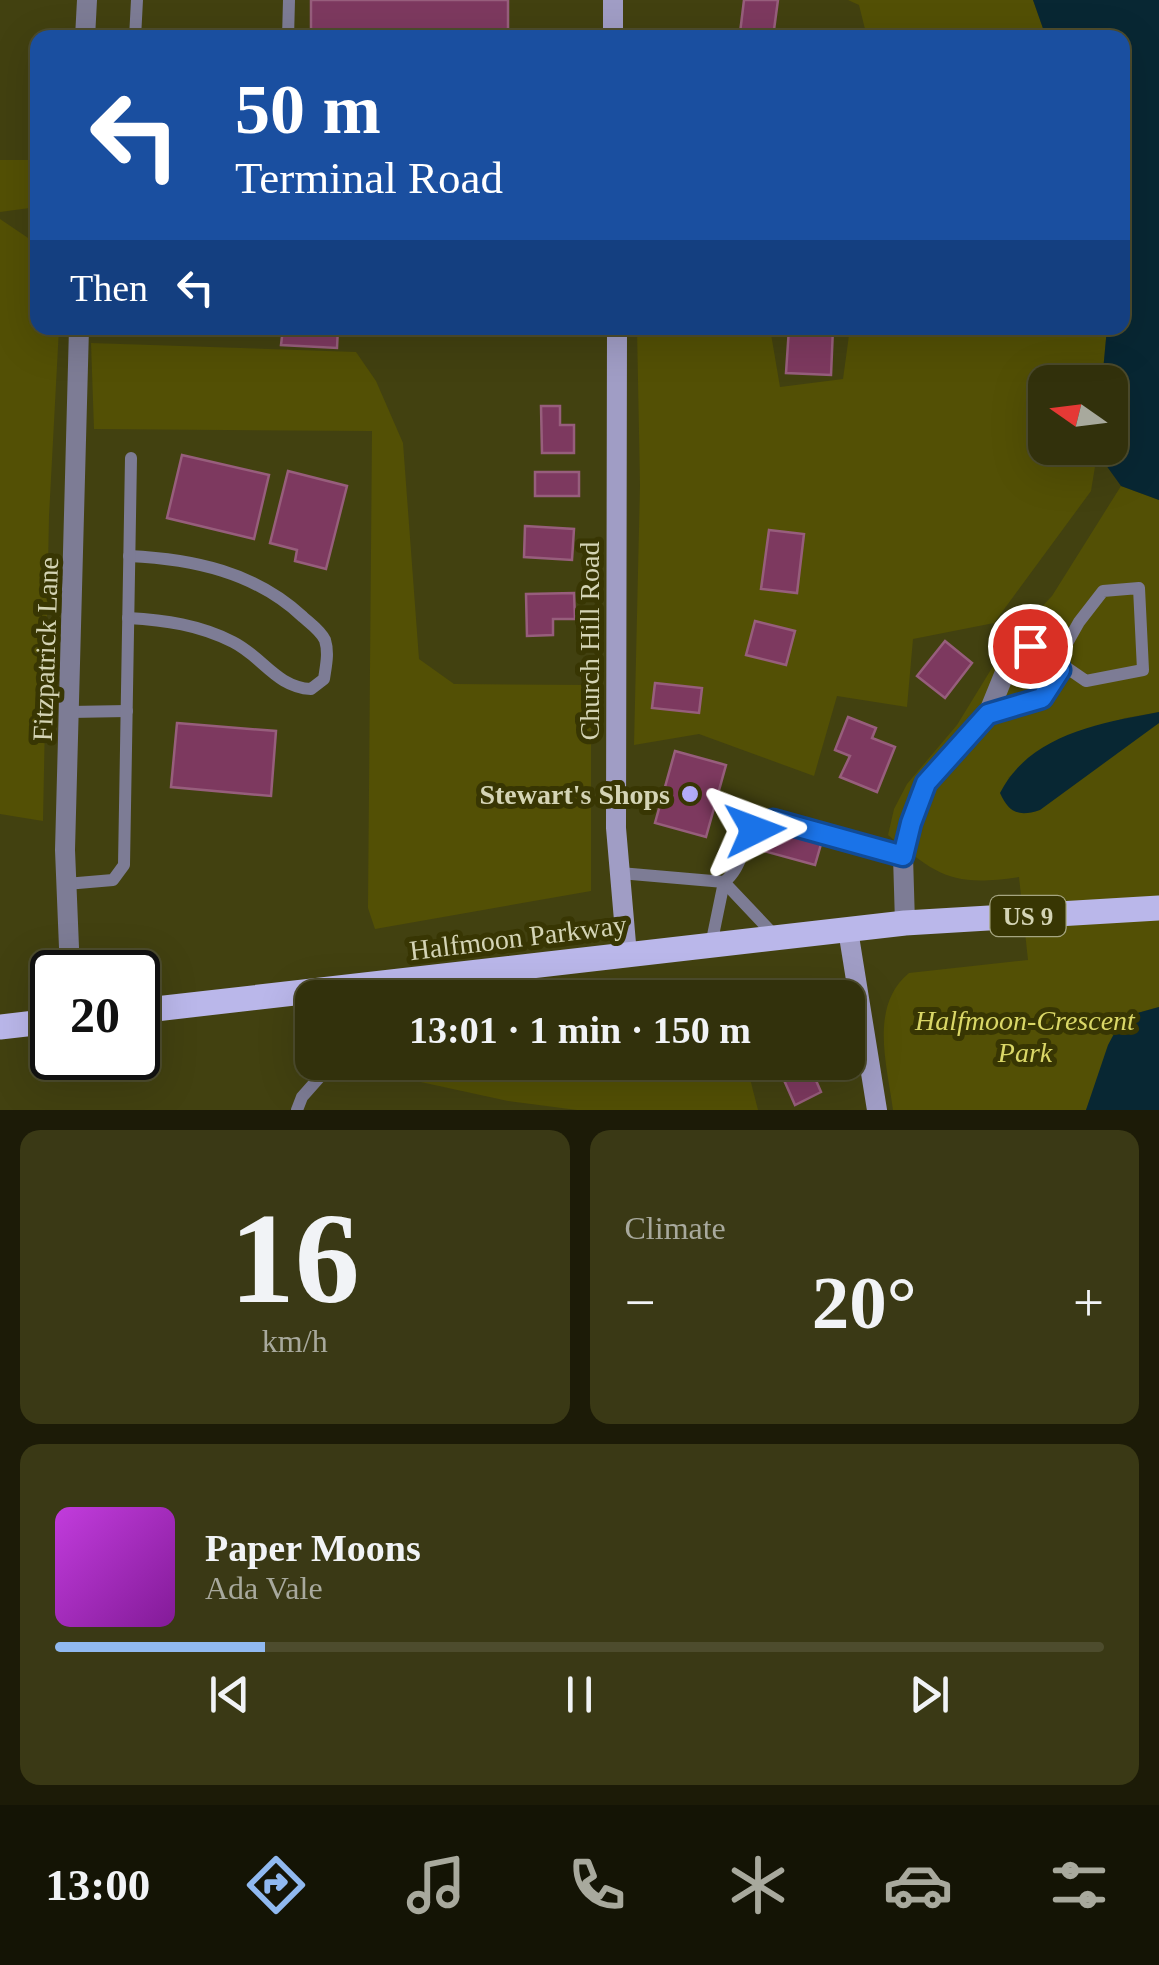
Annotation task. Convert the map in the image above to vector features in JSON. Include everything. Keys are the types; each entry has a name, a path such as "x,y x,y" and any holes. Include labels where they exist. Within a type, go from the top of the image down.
{"main road":[{"name":"US 9","path":"905,923 1155,908"},
{"name":"Halfmoon Parkway","path":"450,980 905,923"},
{"name":"Halfmoon Parkway","path":"160,1009 295,997"},
{"path":"0,1028 30,1024"}],"street":[{"path":"85,30 87,0"},
{"path":"613,0 613,30"},
{"name":"Fitzpatrick Lane","path":"69,950 66,884 79,335"},
{"name":"Church Hill Road","path":"617,335 616,828 627,955"},
{"path":"905,923 903,856 926,783 988,714 1012,655 1049,637 1060,670 1042,698 988,714"},
{"path":"848,930 877,1110"}],"lane":[{"path":"135,30 137,0"},
{"path":"288,30 289,0"},
{"path":"66,884 113,880 124,865 131,458"},
{"path":"128,618 165,620 237,644 294,688 311,690 324,678 328,654 324,635 288,602 245,578 210,566 165,557 129,556"},
{"path":"1140,588 1143,670 1086,681 1057,661 1079,622 1103,592 1140,588"},
{"path":"70,712 127,711"},
{"path":"620,872 724,882 732,877 755,830 773,820 903,856"},
{"path":"724,882 777,938"},
{"path":"710,945 724,882"},
{"path":"297,1110 302,1097 317,1080"}],"green space":[{"path":"848,0 1033,0 1044,30 865,30 859,5"},
{"path":"0,160 30,160 30,208 0,212"},
{"path":"0,219 30,239 30,335 59,335 49,516 43,821 0,814"},
{"path":"637,335 771,335 780,387 843,379 849,335 1106,335 1104,365 1028,365 1028,465 1095,465 1091,491 994,623 913,639 907,707 837,696 814,776 699,734 634,745 640,485"},
{"path":"91,343 356,352 376,381 403,443 419,659 454,684 591,685 591,891 375,929 368,908 372,431 94,429"},
{"name":"Halfmoon-Crescent Park","path":"1121,486 1159,500 1159,712 1125,718 1051,743 1008,778 1133,739 1159,723 1159,1007 1123,1017 1086,1110 893,1110 884,1037 889,1002 897,986 909,973 1028,960 1019,877 961,879 934,869 888,835 894,809 907,784 957,725 1006,645 1052,596"},
{"path":"750,1080 758,1110 577,1110 508,1101 416,1081"}],"water":[{"path":"1033,0 1159,0 1159,500 1121,486 1106,465 1128,465 1128,365 1104,365 1106,335 1130,335 1130,30 1044,30"},
{"path":"1159,712 1159,723 1040,810 1016,812 1003,800 1000,793 1013,773 1048,744 1091,727"},
{"path":"1159,1007 1159,1110 1086,1110 1108,1045 1123,1017"}],"building":[{"path":"311,0 508,0 508,30 311,30"},
{"path":"744,0 778,0 774,30 740,30"},
{"path":"282,335 338,335 337,348 281,345"},
{"path":"789,335 833,335 831,375 786,373"},
{"path":"541,406 560,406 560,425 574,425 574,453 542,453"},
{"path":"182,455 269,475 254,539 167,518"},
{"path":"288,471 347,486 326,569 295,561 297,550 270,543"},
{"path":"535,472 579,472 579,496 535,496"},
{"path":"525,526 574,529 572,560 524,557"},
{"path":"769,530 804,534 797,593 761,589"},
{"path":"574,593 575,619 553,619 553,635 527,636 526,594"},
{"path":"755,621 795,631 786,665 746,655"},
{"path":"945,641 972,663 945,698 917,676"},
{"path":"655,683 702,688 699,713 652,708"},
{"path":"848,717 876,728 872,738 895,747 877,792 840,777 850,756 835,750"},
{"path":"177,723 276,731 271,796 171,787"},
{"name":"Stewart's Shops","path":"675,751 726,765 706,837 655,823"},
{"path":"766,828 821,844 815,865 760,850"},
{"path":"784,1080 816,1080 821,1092 795,1105"}],"place":[{"name":"Stewart's Shops","path":"690,794"}],"route":[{"path":"755,830 773,820 903,856 926,783 988,714 1042,698 1060,670 1049,637 1030,646"}]}
